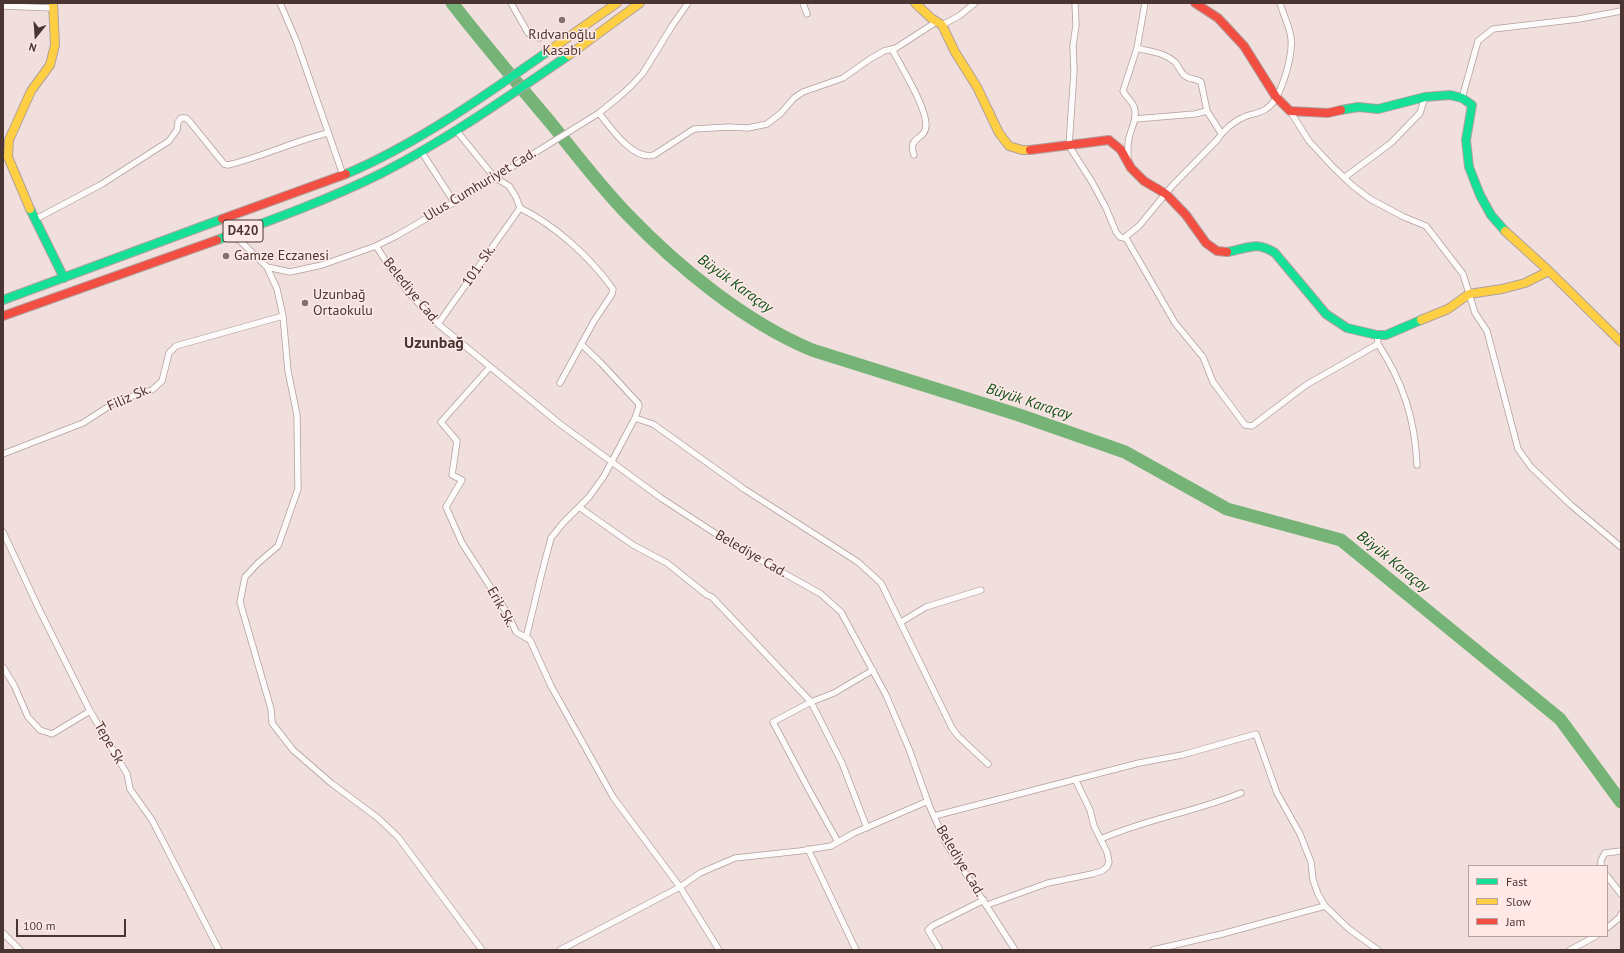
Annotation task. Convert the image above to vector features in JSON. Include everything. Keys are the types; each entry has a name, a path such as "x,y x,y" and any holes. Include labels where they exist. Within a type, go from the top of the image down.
{"main road":[{"path":"3,300 343,175 388,153 458,111 557,46 617,3"},
{"name":"D420","path":"3,316 69,291 233,234 363,182 421,151 472,120 610,27 640,3"},
{"path":"915,3 939,23 977,87 999,133 1010,146 1022,150 1069,146 1110,140 1121,150 1131,168 1144,181 1166,194 1186,215 1206,243 1217,251 1228,252 1253,244 1266,247 1275,253 1326,314 1347,328 1377,335 1386,335 1448,308 1469,294 1502,289 1525,283 1549,271"},
{"path":"1195,3 1218,18 1244,46 1276,97 1290,111 1328,113 1358,107 1378,109 1425,97 1450,94 1462,98 1472,105 1466,140 1469,167 1480,195 1491,215 1508,234 1549,271 1621,342"},
{"path":"53,6 55,46 50,65 31,91 9,140 8,157 34,220 64,278"}],"street":[{"path":"280,3 296,40 343,175"},
{"path":"511,3 528,33 538,38"},
{"name":"Ulus Cumhuriyet Cad.","path":"267,267 290,272 322,265 376,246 454,202 599,113 626,92 638,80 688,3"},
{"path":"803,3 807,14"},
{"path":"599,113 619,137 632,149 643,155 649,156 654,155 694,129 729,127 748,128 767,124 781,113 794,98 803,92 843,78 870,58 892,49 939,23 959,16 975,3"},
{"path":"1075,3 1076,25 1073,46 1074,71 1069,146 1092,182 1106,208 1116,232 1122,238 1126,238 1175,323 1203,357 1213,382 1245,424 1252,426 1306,385 1378,344"},
{"path":"1128,161 1128,142 1135,119 1134,106 1123,91 1137,48 1145,3"},
{"path":"1126,238 1139,226 1166,194 1217,140 1221,133 1241,118 1266,109 1276,97 1291,57 1291,38 1280,3"},
{"path":"3,6 53,6"},
{"path":"1462,98 1478,41 1493,29 1579,20 1621,11"},
{"path":"1137,48 1162,54 1177,64 1184,75 1202,82 1207,111 1221,133"},
{"path":"892,49 918,100 926,124 925,131 922,136 914,140 912,145 914,155"},
{"path":"1345,178 1391,143 1420,113 1425,97"},
{"path":"1135,119 1195,114 1207,111"},
{"path":"1290,111 1309,141 1345,178 1370,198 1404,217 1426,226 1463,274 1476,313 1487,331 1518,449 1531,467 1554,489 1621,547"},
{"path":"34,220 102,184 169,141 177,130 178,122 181,118 186,118 190,122 224,164 228,165 265,155 308,138 328,133"},
{"path":"456,130 494,177 509,186 516,197 520,208 540,218 568,240 613,289 612,294 580,344 560,383"},
{"path":"421,151 454,202"},
{"name":"101. Sk.","path":"438,324 520,208"},
{"path":"233,234 267,267 276,289 283,316 288,371 298,415 298,489 278,546 258,563 245,577 240,602 271,709 272,723 293,750 331,783 378,818 398,837 482,950"},
{"name":"Belediye Cad.","path":"376,246 404,287 438,324 560,424 661,498 730,543 821,594 841,612 886,695 946,843 1015,950"},
{"name":"Filiz Sk.","path":"3,454 83,423 117,402 152,390 162,381 169,354 176,346 283,316"},
{"path":"1377,335 1378,344 1396,375 1408,404 1416,440 1417,465"},
{"path":"526,638 551,538 563,522 590,497 604,476 635,418 639,406 638,403 601,363 580,344"},
{"name":"Erik Sk.","path":"490,367 442,422 456,440 452,475 462,480 446,507 462,543 509,616 516,632 530,640 551,686 612,797 680,887 719,950"},
{"path":"635,418 653,424 744,489 858,562 881,583 952,728 958,736 988,764"},
{"path":"579,507 633,545 667,563 707,595 712,597 811,702 842,763 867,828"},
{"name":"Tepe Sk","path":"3,532 39,609 90,711 127,774 130,789 152,820 219,950"},
{"path":"901,622 926,607 981,590"},
{"path":"3,667 14,686 28,717 40,730 52,734 90,711"},
{"path":"838,842 773,722 811,702 834,693 873,670"},
{"path":"934,816 1139,763 1182,755 1256,734 1277,793 1300,834 1311,862 1313,880 1318,894 1325,906 1349,929 1378,950"},
{"path":"940,950 928,930 932,926 986,903 1048,883 1102,871 1107,867 1109,862 1107,852 1094,826 1090,810 1075,779"},
{"path":"1101,839 1121,830 1190,811 1241,793"},
{"path":"560,950 680,887 700,873 735,858 831,846 928,801"},
{"path":"808,850 856,950"},
{"path":"1601,865 1600,860 1605,853 1621,851"},
{"path":"1608,877 1621,894"},
{"path":"1154,950 1222,934 1325,906"},
{"path":"1608,927 1620,917 1621,914"},
{"path":"3,933 20,950"},
{"path":"1570,950 1594,937"}],"waterway":[{"name":"Büyük Karaçay","path":"452,3 618,204 668,254 714,292 738,309 787,338 812,350 1019,415 1125,452 1227,509 1341,540 1560,719 1621,802"}],"traffic: fast":[{"path":"346,174 373,162 425,133 476,101 550,50"},
{"path":"217,240 280,217 362,183 407,160 454,132 569,55"},
{"path":"1341,110 1358,107 1378,109 1425,97 1450,95 1462,98 1472,105 1466,140 1469,167 1480,195 1491,215 1505,231"},
{"path":"30,209 64,278"},
{"path":"3,300 222,219"},
{"path":"1227,252 1257,246 1275,253 1326,314 1347,328 1377,335 1386,335 1421,320"}],"traffic: slow":[{"path":"30,209 8,157 9,140 31,91 50,65 55,45 53,3"},
{"path":"550,50 617,3"},
{"path":"569,55 640,3"},
{"path":"915,3 931,18 942,25 955,52 977,87 999,133 1009,146 1022,150 1030,150"},
{"path":"1505,231 1549,271 1621,342"},
{"path":"1421,320 1448,309 1469,294 1502,289 1525,283 1549,271"}],"traffic: jam":[{"path":"1195,3 1218,18 1244,46 1276,97 1290,111 1328,113 1341,110"},
{"path":"1030,150 1109,140 1121,150 1131,168 1144,181 1166,194 1186,215 1206,243 1217,251 1227,252"},
{"path":"222,219 346,174"},
{"path":"3,316 217,240"}],"place":[{"name":"Rıdvanoğlu Kasabı","path":"562,20"},
{"name":"Gamze Eczanesi","path":"226,256"},
{"name":"Uzunbağ Ortaokulu","path":"305,303"}],"district":[{"name":"Uzunbağ","path":"434,343"}]}
